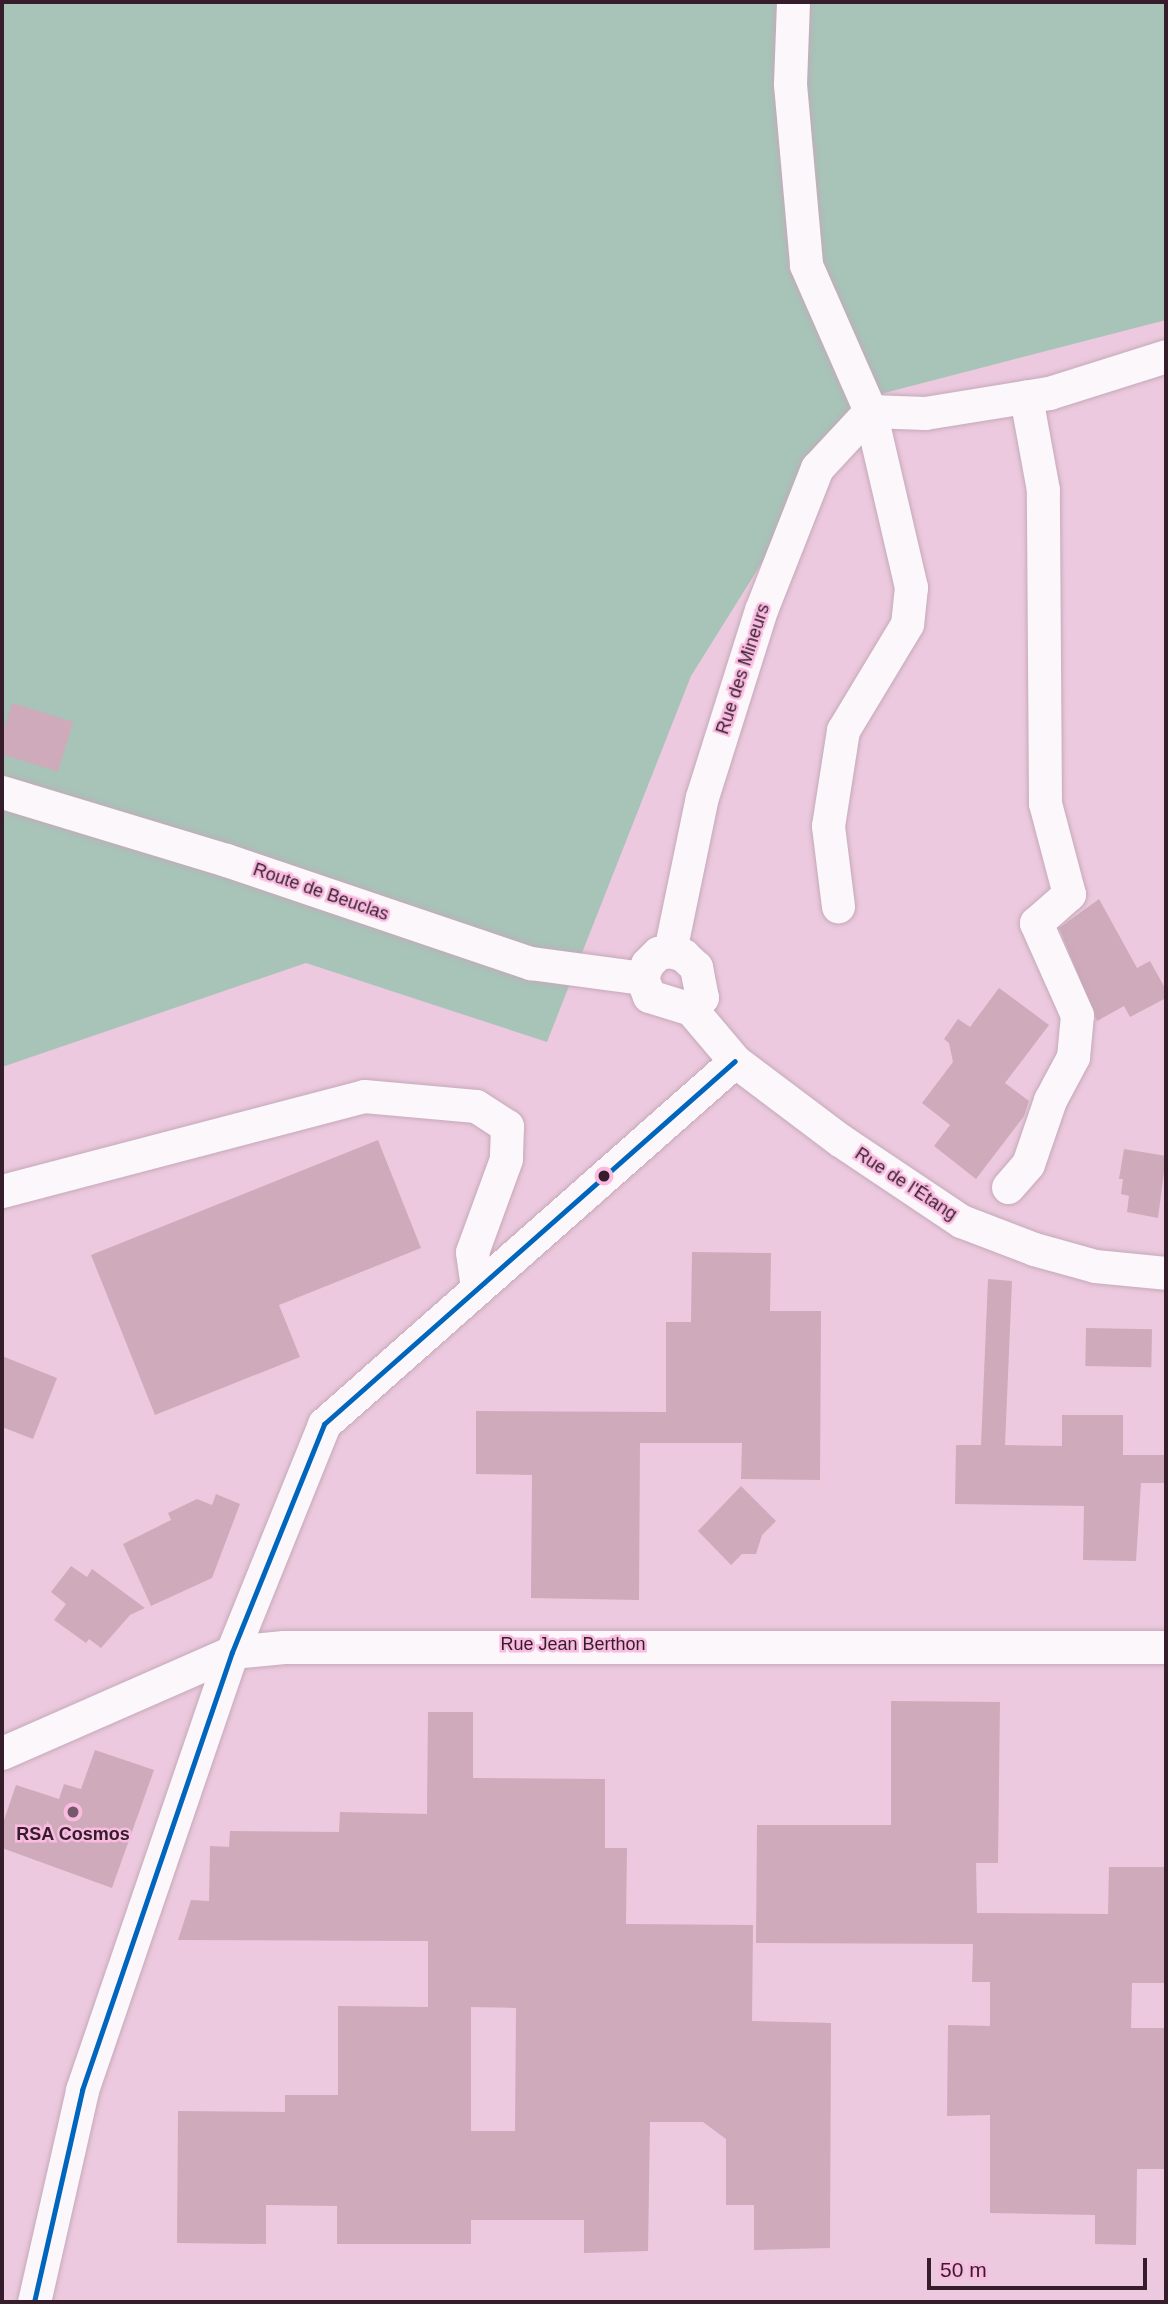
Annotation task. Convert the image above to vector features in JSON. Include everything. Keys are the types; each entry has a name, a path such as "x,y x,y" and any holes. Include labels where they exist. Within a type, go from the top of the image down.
{"street":[{"path":"793,2 790,84 806,265 870,411 911,587 907,624 843,730 828,826 838,906"},
{"path":"870,411 925,413 1026,397 1166,356"},
{"path":"1008,1187 1028,1164 1050,1100 1073,1057 1077,1015 1037,923 1069,894 1045,803 1043,490 1026,397"},
{"name":"Rue des Mineurs","path":"670,951 702,797 761,610 817,468 870,411"},
{"name":"Route de Beuclas","path":"2,792 226,860 531,963 642,978"},
{"path":"670,951 683,955 696,967 702,997 691,1009 649,996 642,978 647,964 658,953 670,951"},
{"name":"Rue de l'Étang","path":"691,1009 735,1061 839,1140 961,1221 1095,1266 1166,1273"},
{"path":"34,2302 82,2090 232,1652 324,1424 477,1286 735,1061"},
{"path":"2,1191 364,1096 476,1106 507,1126 506,1160 472,1252 477,1286"},
{"name":"Rue Jean Berthon","path":"2,1754 232,1652 284,1647 545,1643 1166,1647"}],"green space":[{"path":"2,2 1166,2 1166,320 865,398 691,676 547,1042 306,963 2,1067"}],"building":[{"path":"12,703 73,722 58,771 2,754 2,736"},
{"path":"1099,899 1137,968 1150,961 1166,990 1166,998 1130,1017 1124,1006 1097,1021 1059,928"},
{"path":"999,988 1049,1025 1005,1083 1029,1101 1024,1116 976,1179 934,1146 950,1125 922,1103 953,1062 949,1043 944,1039 958,1019 970,1027"},
{"path":"378,1140 421,1248 279,1305 300,1357 155,1415 91,1255"},
{"path":"1124,1149 1166,1156 1158,1218 1127,1212 1129,1196 1121,1194 1123,1179 1119,1179"},
{"path":"692,1252 771,1253 770,1311 821,1311 820,1480 741,1479 742,1443 640,1443 639,1600 531,1598 532,1475 476,1474 476,1411 666,1412 666,1322 691,1322"},
{"path":"988,1279 1012,1281 1005,1445 1062,1446 1062,1415 1123,1415 1123,1455 1166,1455 1166,1483 1141,1483 1136,1561 1083,1560 1084,1506 955,1504 956,1445 981,1445"},
{"path":"1086,1328 1152,1329 1151,1367 1085,1366"},
{"path":"2,1356 57,1378 33,1439 2,1427"},
{"path":"741,1486 776,1521 762,1535 756,1554 742,1554 731,1565 698,1531"},
{"path":"216,1494 240,1504 212,1578 151,1606 123,1544 171,1520 168,1513 197,1499 212,1505"},
{"path":"71,1566 87,1577 92,1569 145,1608 130,1615 101,1648 89,1639 86,1643 54,1620 66,1604 51,1592"},
{"path":"891,1701 1000,1702 998,1863 976,1863 977,1913 1108,1914 1109,1867 1166,1867 1166,1983 1132,1983 1131,2028 1166,2028 1166,2169 1137,2169 1136,2245 1095,2244 1095,2215 990,2213 990,2115 947,2116 948,2025 990,2026 990,1982 972,1982 973,1944 756,1943 757,1825 891,1825"},
{"path":"428,1712 473,1712 473,1778 605,1779 605,1848 627,1848 626,1924 753,1925 752,2021 831,2023 830,2248 754,2250 754,2205 726,2205 726,2139 703,2122 650,2122 648,2251 584,2253 584,2220 471,2220 471,2244 337,2244 337,2206 266,2205 266,2244 177,2243 178,2111 285,2112 285,2095 338,2095 338,2006 428,2007 428,1941 178,1940 191,1900 209,1901 210,1846 229,1847 230,1831 339,1832 340,1812 427,1814","holes":["471,2007 516,2008 515,2131 471,2131"]},
{"name":"RSA Cosmos","path":"95,1750 154,1770 112,1888 2,1848 2,1826 16,1785 59,1799 64,1784 81,1789"}],"transit line":[{"path":"34,2302 82,2090 232,1652 324,1424 735,1061"}],"place":[{"name":"RSA Cosmos","path":"73,1812"}]}
